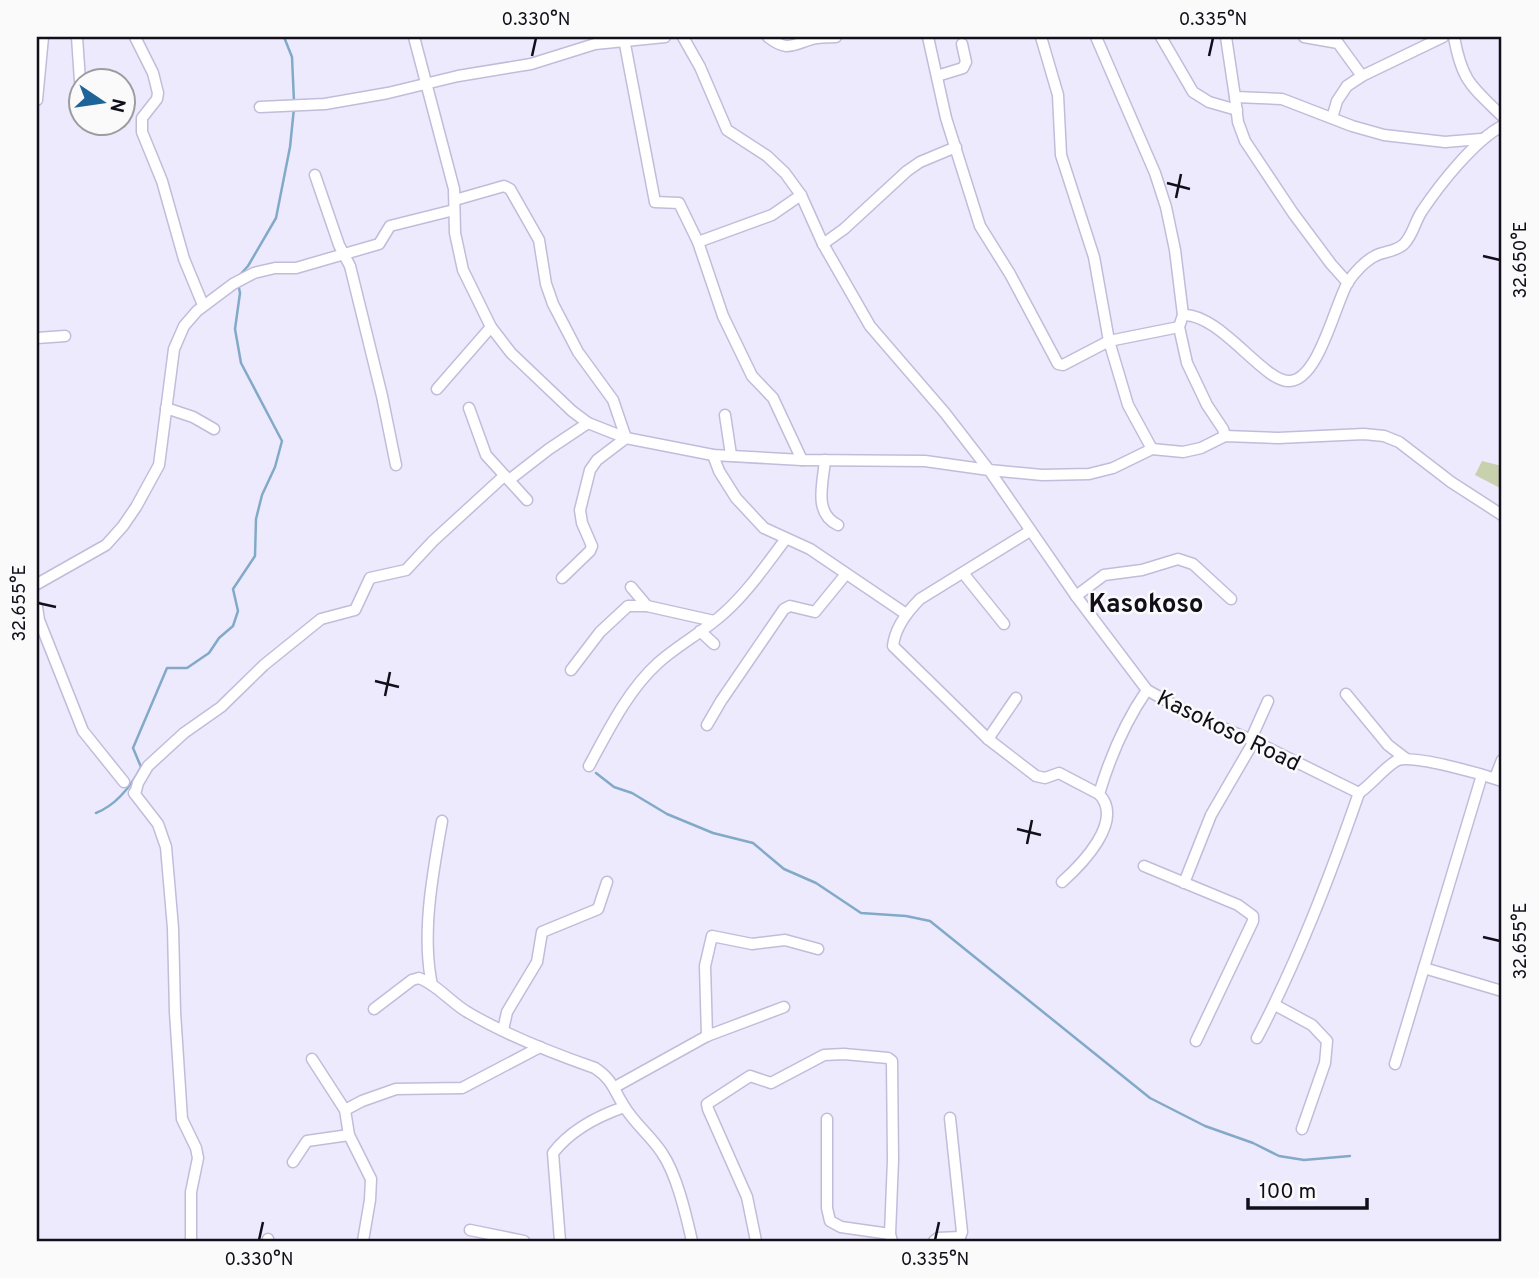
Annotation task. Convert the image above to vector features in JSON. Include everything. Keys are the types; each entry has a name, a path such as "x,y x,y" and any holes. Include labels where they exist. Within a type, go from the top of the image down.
{"street":[{"path":"37,100 43,37"},
{"path":"77,37 79,66"},
{"path":"135,37 153,73 158,93 157,99 142,118 142,132 162,181 184,259 203,305"},
{"path":"414,37 454,205 455,233 463,270 491,327 511,353 555,397 589,423 626,438 713,455 802,460 925,461 1042,475 1089,474 1113,468 1152,449 1183,452 1201,448 1225,436 1384,436 1399,442 1451,482 1502,515"},
{"path":"260,107 325,104 426,86 457,76 531,64 593,40 665,37"},
{"name":"Kasokoso Road","path":"685,37 727,130 776,163 801,195 823,244 870,327 945,413 989,470 1076,596 1147,690 1198,718 1253,740 1359,793"},
{"path":"770,37 779,45 787,47 836,37"},
{"path":"928,37 946,118 980,226 1010,274 1058,364 1063,365 1109,341 1179,327"},
{"path":"1041,37 1058,95 1060,155 1094,257 1109,341 1128,405 1152,449"},
{"path":"1096,37 1145,146 1166,207 1175,250 1183,315 1179,327 1191,373 1220,422 1225,436"},
{"path":"1161,37 1193,92 1209,102 1237,110"},
{"path":"1226,37 1237,110 1245,141 1293,213 1348,283"},
{"path":"1304,37 1338,43 1362,76"},
{"path":"1332,118 1340,94 1347,86 1388,65 1426,40 1443,37"},
{"path":"1454,37 1464,76 1502,116"},
{"path":"624,40 655,202 679,203 698,242 733,338 752,376 773,398 802,460"},
{"path":"937,76 963,68 966,62 962,44"},
{"path":"1235,97 1282,99 1363,129 1402,138 1445,142 1481,139"},
{"path":"1183,315 1211,324 1277,379 1292,382 1310,367 1325,339 1348,283 1362,266 1375,256 1403,246 1421,212 1481,139 1502,126"},
{"path":"823,244 852,223 907,171 920,162 956,147"},
{"path":"315,175 349,266 382,396 396,465"},
{"path":"37,584 106,545 123,526 159,465 174,349 178,337 203,305 236,282 261,271 296,268 379,244 390,226 504,186 510,189 540,240 546,284 553,304 578,352 613,400 626,438"},
{"path":"698,242 772,215 801,195"},
{"path":"438,389 491,327"},
{"path":"37,338 65,336"},
{"path":"166,408 193,417 214,429"},
{"path":"469,408 486,455 527,500"},
{"path":"725,415 731,455"},
{"path":"191,1241 191,1192 198,1158 183,1119 175,1013 174,936 167,857 158,824 135,794 138,783 148,766 174,741 221,707 264,665 317,621 355,610 368,580 406,570 433,541 506,478 589,423"},
{"path":"562,578 592,546 582,523 580,510 593,464 626,438"},
{"path":"713,455 719,471 748,513 764,528 785,540 810,549 906,614"},
{"path":"825,460 823,512 829,520 838,525"},
{"path":"1030,531 932,590 906,614 894,636 894,649 988,739 1038,778 1059,773 1099,794 1107,806 1102,831 1084,862 1062,882"},
{"path":"589,766 613,722 639,684 658,663 733,604 785,540"},
{"path":"1076,596 1104,575 1142,570 1178,559 1193,564 1231,599"},
{"path":"963,573 1004,624"},
{"path":"707,725 784,609 790,606 815,612 846,574"},
{"path":"631,587 647,606"},
{"path":"571,670 600,632 622,611 634,605 714,621"},
{"path":"37,607 38,622 83,731 124,782"},
{"path":"700,631 714,644"},
{"path":"1099,794 1115,747 1147,690"},
{"path":"1346,694 1388,745 1405,758 1499,780 1502,760"},
{"path":"988,739 1016,698"},
{"path":"1184,883 1211,815 1253,740 1268,701"},
{"path":"1257,1038 1275,1005 1302,943 1359,793 1394,763 1405,758"},
{"path":"1395,1064 1482,775"},
{"path":"432,985 428,933 433,869 442,821"},
{"path":"1144,866 1238,905 1253,916 1196,1041"},
{"path":"503,1030 507,1012 537,962 542,932 598,909 607,882"},
{"path":"708,1036 705,966 712,936 752,944 785,940 818,948"},
{"path":"1424,968 1502,991"},
{"path":"374,1009 416,979 424,980 466,1012 604,1074 615,1087 624,1107 667,1162 692,1241"},
{"path":"1275,1005 1312,1025 1327,1041 1325,1063 1303,1129"},
{"path":"615,1087 708,1036 784,1007"},
{"path":"345,1110 396,1089 462,1088 540,1047"},
{"path":"756,1241 747,1197 707,1104 750,1076 771,1083 824,1055 833,1054 888,1058 892,1061 891,1237 841,1227 830,1221 827,1208 827,1119"},
{"path":"312,1059 345,1110 349,1135 371,1179 363,1241"},
{"path":"560,1241 553,1153 589,1123 624,1107"},
{"path":"933,1241 938,1238 960,1237 962,1232 950,1118"},
{"path":"293,1162 307,1141 349,1135"},
{"path":"470,1230 524,1241"}],"green space":[{"path":"1482,461 1502,466 1502,489 1475,475"}],"waterway":[{"path":"284,37 292,57 294,102"},
{"path":"238,277 248,266 276,218 290,147 294,108"},
{"path":"96,813 122,794 141,767 133,748 167,668 187,668 209,653 219,638 233,626 238,611 233,589 255,556 256,519 282,441 241,363 235,329 240,293 238,283"},
{"path":"596,773 614,787 632,793 667,814 713,833 753,843 784,869 816,883 861,913 906,916 930,921 1150,1098 1205,1126 1253,1143 1279,1156 1304,1160 1350,1156"}],"district":[{"name":"Kasokoso","path":"1146,603"}]}
